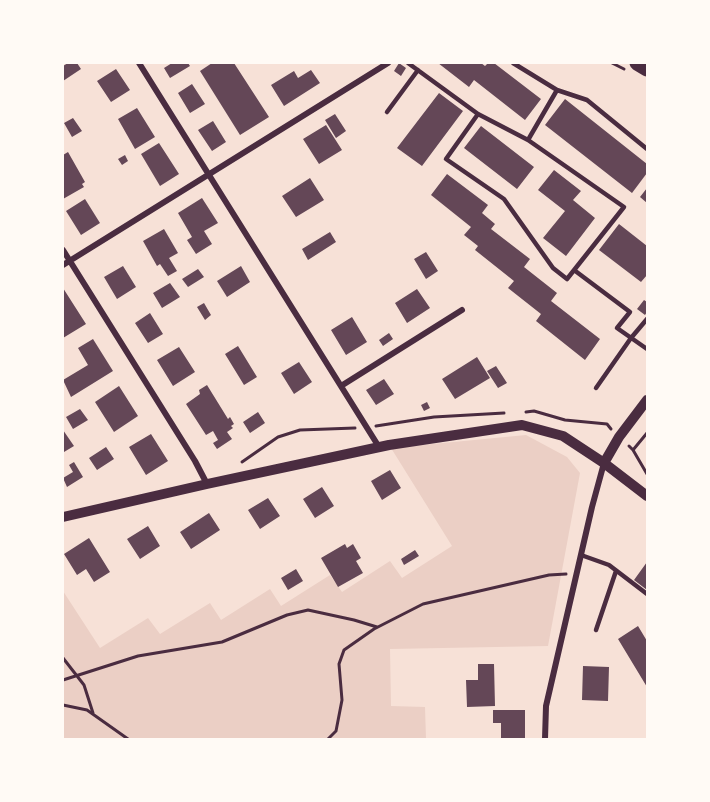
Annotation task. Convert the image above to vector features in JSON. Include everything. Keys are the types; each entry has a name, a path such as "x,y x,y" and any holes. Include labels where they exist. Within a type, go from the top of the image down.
{"main road":[{"path":"637,63 647,69"}],"street":[{"path":"139,63 379,447"},
{"path":"63,265 388,63"},
{"path":"63,250 195,461 207,484"},
{"path":"341,386 462,310"},
{"path":"545,739 546,706 604,463 619,437 647,400"},
{"path":"63,517 379,447 522,425 563,436 604,463 647,496"}],"lane":[{"path":"408,63 478,114 528,140 624,207 567,279 553,268 504,199 446,159 478,114"},
{"path":"513,63 558,90 587,100 647,149"},
{"path":"387,112 418,70"},
{"path":"528,140 558,90"},
{"path":"574,270 630,312 617,328 647,349"},
{"path":"596,388 647,319"},
{"path":"581,555 609,566 647,594"},
{"path":"596,630 616,571"}],"path":[{"path":"633,450 647,433"},
{"path":"328,739 336,731 342,700 339,664 344,650 377,627 423,604 549,575 577,573"},
{"path":"63,680 138,656 222,642 287,615 308,610 377,627"},
{"path":"63,658 84,685 94,715"},
{"path":"63,705 87,710 128,739"}],"shaded area":[{"path":"526,435 567,457 580,473 548,646 390,649 391,706 425,707 426,739 63,739 63,591 100,648 148,618 160,634 210,603 221,620 270,589 281,606 330,575 342,592 390,561 402,578 452,546 391,448"}],"building":[{"path":"68,63 77,63 81,69 63,81 63,66"},
{"path":"172,63 188,63 190,66 170,78 164,68"},
{"path":"212,63 234,63 269,117 240,135 200,71"},
{"path":"399,63 406,68 401,76 394,71"},
{"path":"438,63 481,63 485,66 488,63 494,63 541,99 525,120 474,80 469,87"},
{"path":"116,69 130,90 111,102 97,81"},
{"path":"311,70 320,83 284,106 271,85 294,71 298,78"},
{"path":"192,84 205,104 190,113 178,93"},
{"path":"439,93 463,111 422,166 397,148"},
{"path":"565,99 647,164 647,173 632,193 545,125"},
{"path":"137,108 155,137 135,149 118,119"},
{"path":"335,114 346,131 336,138 325,120"},
{"path":"73,118 82,131 72,137 64,123"},
{"path":"213,121 226,142 212,151 198,130"},
{"path":"326,125 342,150 319,164 303,139"},
{"path":"481,126 534,167 517,189 464,148"},
{"path":"159,143 179,174 160,186 141,154"},
{"path":"68,152 85,182 82,184 84,187 63,199 63,155"},
{"path":"125,155 128,161 122,165 118,159"},
{"path":"554,170 581,191 573,200 595,218 566,256 543,238 565,211 538,190"},
{"path":"447,174 488,205 482,213 495,224 491,229 530,259 524,267 557,293 551,301 600,339 585,360 536,321 541,314 508,288 514,281 475,250 478,246 464,235 471,227 431,195"},
{"path":"310,178 324,200 296,217 282,196"},
{"path":"647,188 647,203 640,197"},
{"path":"202,198 218,223 204,231 212,244 196,254 187,240 192,237 178,213"},
{"path":"85,199 100,223 81,235 66,211"},
{"path":"619,224 647,246 647,275 641,282 599,250"},
{"path":"164,229 178,253 169,258 177,271 168,276 160,264 157,266 143,241"},
{"path":"330,232 336,242 308,260 302,249"},
{"path":"426,252 438,271 426,279 414,259"},
{"path":"123,266 136,287 117,299 104,277"},
{"path":"241,266 250,282 227,297 217,281"},
{"path":"198,269 204,277 188,287 182,279"},
{"path":"170,283 180,297 162,308 153,293"},
{"path":"63,288 86,324 63,338"},
{"path":"417,289 430,308 407,323 395,303"},
{"path":"644,300 647,302 645,315 637,309"},
{"path":"204,303 211,315 205,320 197,307"},
{"path":"150,313 163,334 148,343 135,323"},
{"path":"352,317 367,342 346,355 331,330"},
{"path":"389,333 393,339 383,346 379,340"},
{"path":"93,339 113,371 71,397 63,380 88,365 78,348"},
{"path":"238,346 257,377 244,385 225,354"},
{"path":"179,347 195,372 173,386 157,360"},
{"path":"477,357 490,378 455,399 442,379"},
{"path":"299,362 312,382 294,394 281,373"},
{"path":"496,366 507,383 498,388 487,371"},
{"path":"384,379 394,394 376,405 366,390"},
{"path":"207,385 228,419 230,417 234,424 231,426 233,428 227,432 232,439 217,449 213,443 218,440 213,431 206,435 186,404 200,394 199,390"},
{"path":"119,386 138,416 114,432 95,402"},
{"path":"427,402 430,408 424,411 421,405"},
{"path":"80,409 88,420 73,429 66,417"},
{"path":"258,412 265,423 250,433 243,422"},
{"path":"63,430 74,446 64,452 63,451"},
{"path":"151,434 168,461 146,475 129,447"},
{"path":"106,447 114,459 97,470 89,458"},
{"path":"74,462 83,477 67,487 63,478 73,472 69,465"},
{"path":"390,470 401,488 382,500 371,481"},
{"path":"322,487 334,506 315,518 303,499"},
{"path":"268,498 280,516 260,529 248,510"},
{"path":"209,513 220,530 191,549 180,532"},
{"path":"148,526 160,546 140,559 127,539"},
{"path":"89,538 110,572 94,582 86,569 77,575 64,554"},
{"path":"345,544 347,548 353,544 361,558 356,561 363,573 338,587 321,558"},
{"path":"415,550 419,556 404,565 401,559"},
{"path":"647,562 647,590 634,580"},
{"path":"296,569 303,581 288,590 281,578"},
{"path":"638,626 647,641 647,687 618,639"},
{"path":"478,664 494,664 495,706 467,707 466,680 478,680"},
{"path":"583,666 609,667 608,701 582,700"},
{"path":"493,710 525,710 525,739 501,739 501,723 493,723"}]}
